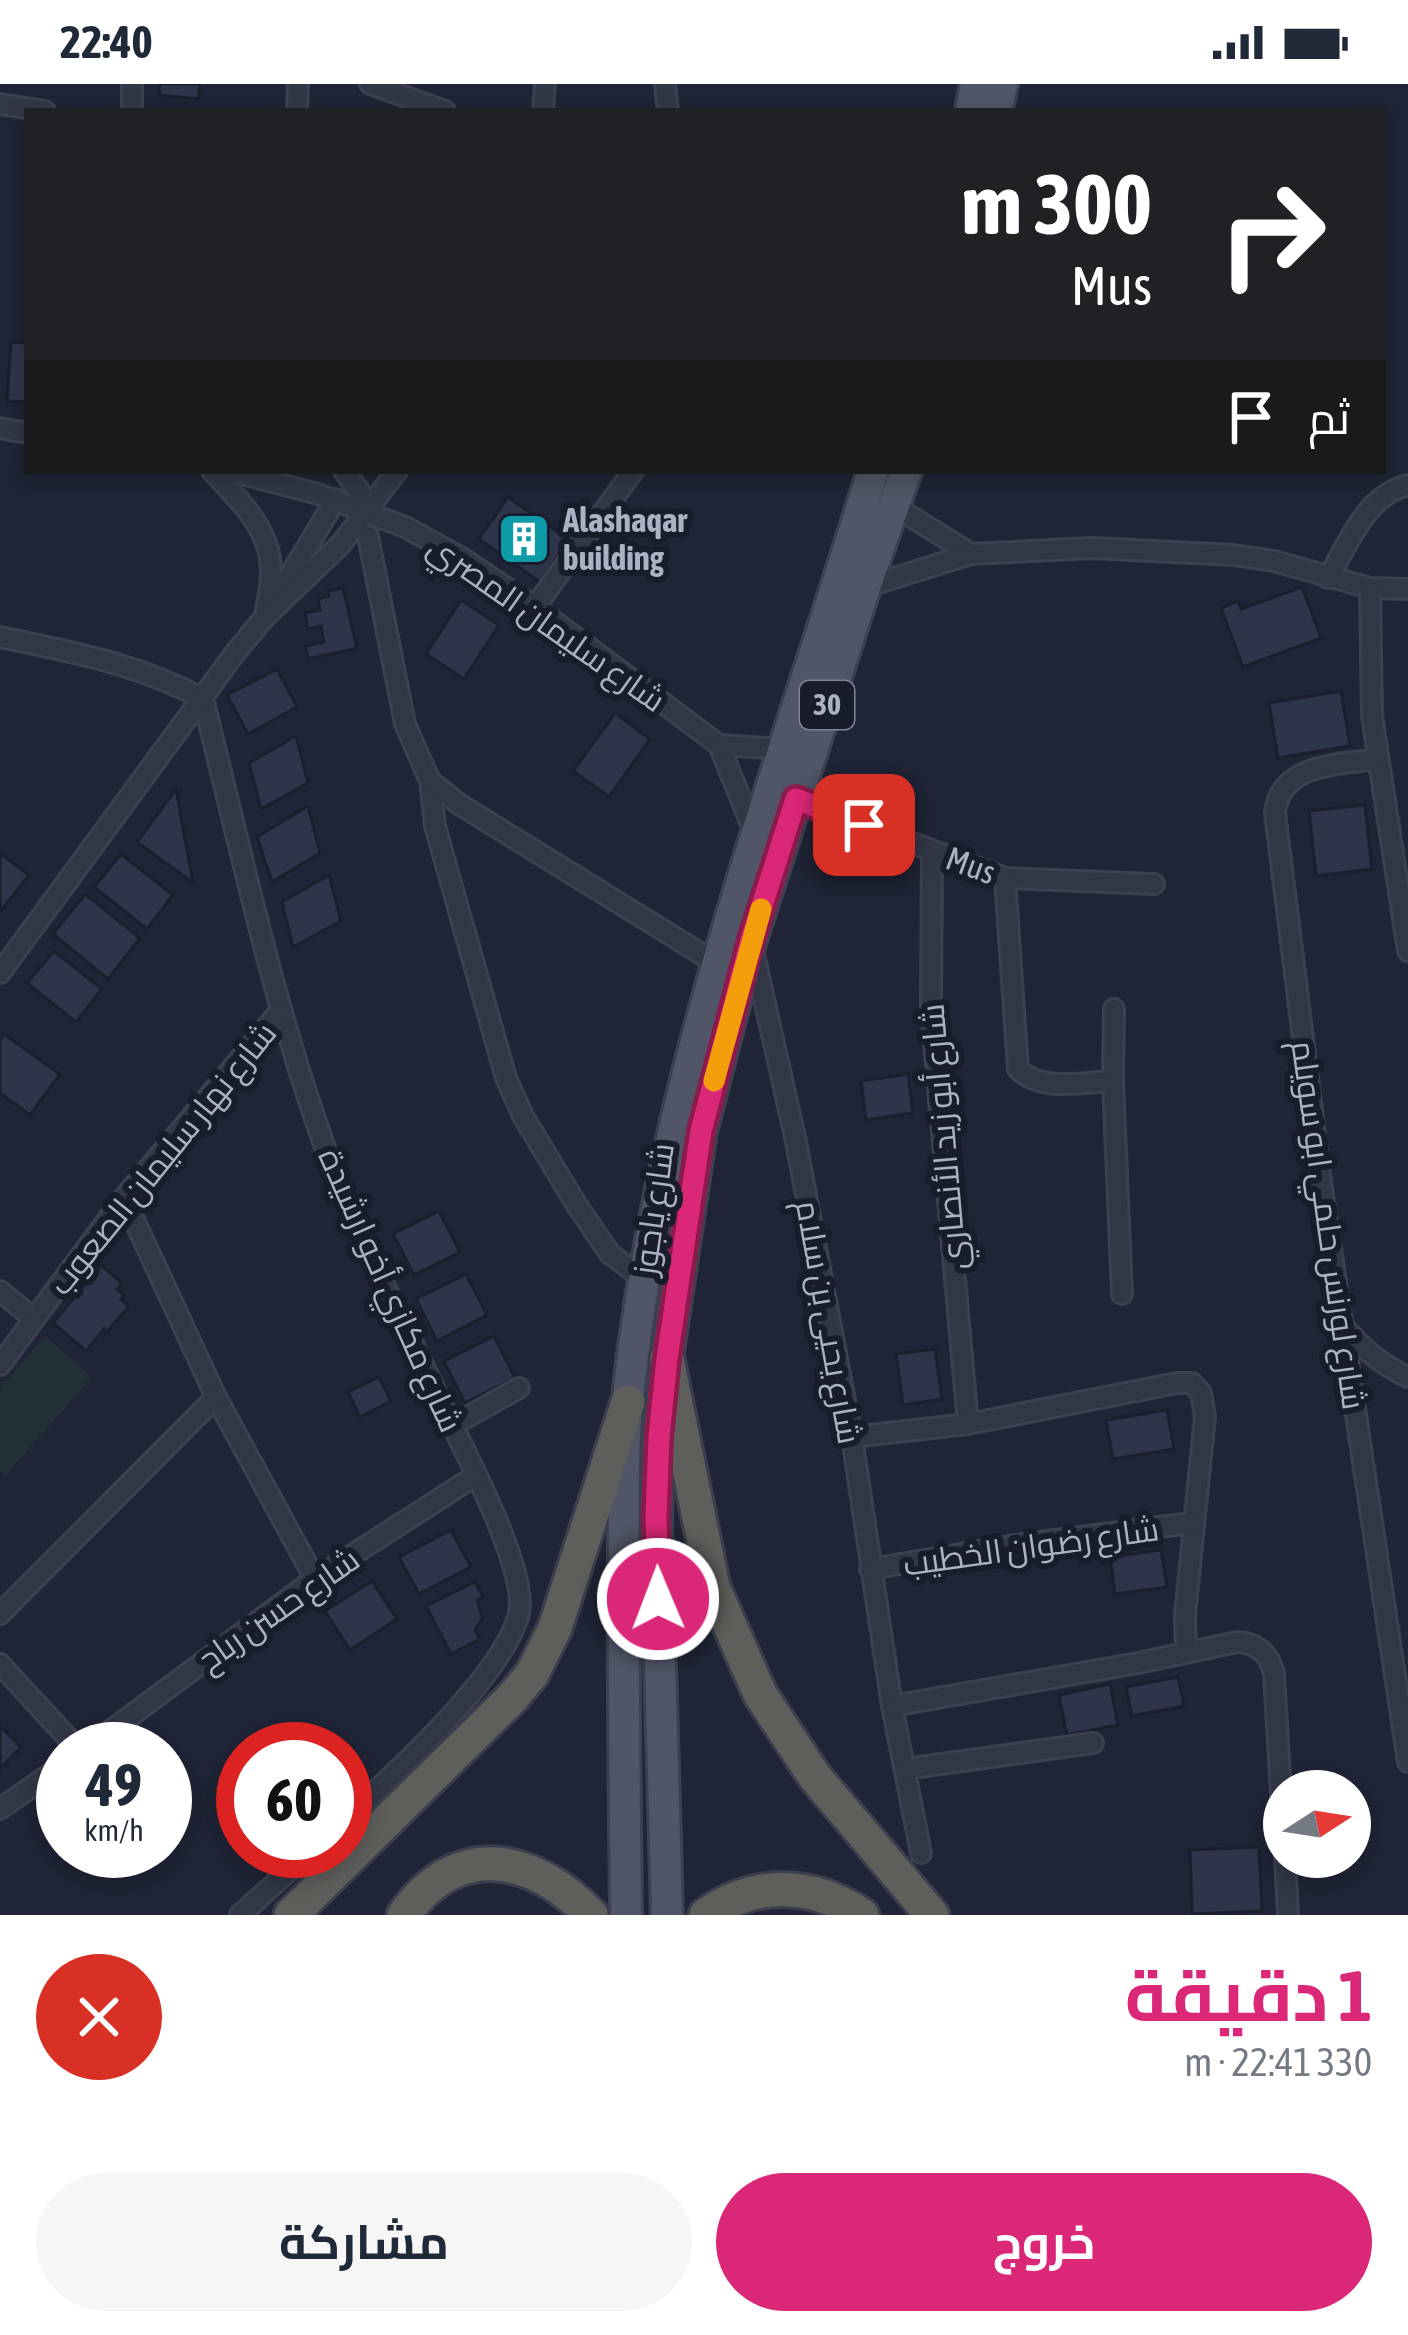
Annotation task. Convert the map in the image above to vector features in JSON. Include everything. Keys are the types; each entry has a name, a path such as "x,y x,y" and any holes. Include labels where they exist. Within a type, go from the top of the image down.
{"highway":[{"path":"667,1359 713,1587 760,1694 815,1777 932,1915"},
{"path":"291,1915 532,1674 556,1628 628,1402"},
{"path":"404,1915 424,1890 444,1877 498,1863 518,1866 547,1880 591,1915"},
{"path":"706,1915 739,1895 764,1890 830,1898 862,1915"}],"main road":[{"name":"شارع ياجوز","path":"626,1915 628,1402 644,1280 664,1168 716,963 872,474"},
{"name":"شارع ياجوز","path":"667,1915 656,1516 659,1437 701,1131 751,940 904,474"}],"street":[{"path":"370,84 437,108"},
{"path":"215,474 251,516 270,557 266,617"},
{"name":"شارع سليمان المصري","path":"242,474 336,500 405,527 462,558 718,745"},
{"path":"346,474 362,495 365,512"},
{"path":"0,973 235,653 342,543 395,474"},
{"path":"535,607 631,474"},
{"path":"1328,578 1366,512 1393,489 1408,485"},
{"path":"266,617 336,500"},
{"path":"894,506 971,554"},
{"path":"342,543 405,527"},
{"path":"368,536 405,724 430,782 435,826 506,1078 523,1116 598,1238 610,1254 644,1280"},
{"path":"865,587 971,554 1092,548 1180,550 1274,561 1370,588 1408,590"},
{"path":"1370,588 1370,680 1378,759 1408,951"},
{"path":"4,644 87,655 166,679 203,699"},
{"name":"شارع مكازي أخو ارشيدة","path":"203,699 281,1010 312,1111 355,1225 452,1425 520,1586 519,1612 508,1641 472,1691 372,1795"},
{"path":"756,837 718,745 784,749"},
{"name":"شارع لورنس حلمي ابو سويلم","path":"1378,759 1299,775 1281,791 1275,813 1320,1175 1408,1762"},
{"path":"430,782 716,963"},
{"name":"Mus","path":"796,799 1005,878 1154,884"},
{"name":"شارع أبو زيد الأنصاري","path":"932,851 931,1009 968,1424"},
{"path":"1005,878 1018,1069 1031,1081 1045,1083 1113,1081"},
{"name":"شارع يحيى بن سلام","path":"751,940 795,1137 852,1437 892,1706 921,1853"},
{"path":"1114,1009 1122,1294"},
{"name":"شارع نهار سليمان الصعوب","path":"0,1365 124,1198 281,1010"},
{"path":"124,1198 216,1397 315,1579"},
{"path":"0,1292 33,1318"},
{"path":"1343,1326 1366,1353 1408,1377"},
{"path":"852,1437 968,1424 1184,1382 1197,1387 1204,1400 1185,1615 1186,1653"},
{"path":"452,1425 519,1388"},
{"path":"0,1614 216,1397"},
{"name":"شارع حسن رباح","path":"119,1722 315,1579 475,1476"},
{"name":"شارع رضوان الخطيب","path":"870,1569 1192,1523"},
{"path":"892,1706 1249,1642 1270,1661 1274,1674 1280,1770"},
{"path":"0,1664 56,1722"},
{"path":"905,1769 1093,1743"},
{"path":"0,1809 36,1784"},
{"path":"240,1915 280,1878"},
{"path":"1286,1878 1288,1915"}],"shaded area":[{"path":"45,1336 92,1377 5,1476 0,1471 0,1388"}],"building":[{"path":"160,84 200,84 198,99 159,95"},
{"path":"11,342 24,343 24,402 7,401"},
{"name":"Alashaqar building","path":"508,497 569,540 540,582 479,539"},
{"path":"1302,587 1321,638 1243,667 1221,608 1238,601 1241,609"},
{"path":"343,588 357,648 308,659 305,646 324,642 321,626 308,629 305,613 320,610 318,599 329,596 328,591"},
{"path":"461,600 499,625 464,679 426,654"},
{"path":"277,669 297,707 248,734 227,695"},
{"path":"1341,691 1350,746 1278,758 1269,703"},
{"path":"615,713 650,739 609,797 573,771"},
{"path":"296,736 308,783 261,809 249,763"},
{"path":"176,789 193,883 137,842"},
{"path":"1365,805 1372,869 1316,876 1309,811"},
{"path":"308,806 320,853 272,882 257,837"},
{"path":"0,853 29,875 0,912"},
{"path":"121,854 173,895 147,929 94,887"},
{"path":"329,875 341,921 293,947 282,902"},
{"path":"85,894 140,938 108,979 53,934"},
{"path":"54,951 102,989 76,1022 27,983"},
{"path":"4,1034 60,1074 30,1115 0,1093"},
{"path":"908,1074 913,1113 866,1120 861,1081"},
{"path":"439,1211 460,1252 414,1275 393,1234"},
{"path":"101,1265 122,1283 117,1289 129,1306 86,1351 53,1323"},
{"path":"466,1274 487,1315 437,1341 416,1299"},
{"path":"494,1336 515,1378 465,1403 444,1361"},
{"path":"935,1349 942,1399 903,1405 896,1354"},
{"path":"379,1377 391,1401 360,1417 348,1392"},
{"path":"1167,1410 1174,1449 1113,1459 1106,1420"},
{"path":"451,1530 471,1567 419,1594 399,1557"},
{"path":"1161,1550 1167,1587 1115,1594 1110,1557"},
{"path":"372,1581 397,1619 350,1650 325,1611"},
{"path":"475,1582 483,1597 477,1600 483,1618 475,1630 480,1639 451,1654 426,1606"},
{"path":"1178,1677 1184,1706 1132,1716 1126,1687"},
{"path":"1110,1684 1118,1725 1067,1735 1059,1695"},
{"path":"0,1726 21,1747 0,1769"},
{"path":"1259,1847 1262,1911 1192,1914 1190,1850"}],"slow traffic":[{"path":"714,1081 761,909"}],"place":[{"name":"Alashaqar building","path":"524,539"}],"route":[{"path":"658,1599 656,1516 667,1359 701,1131 751,940 796,799 864,825"}]}
